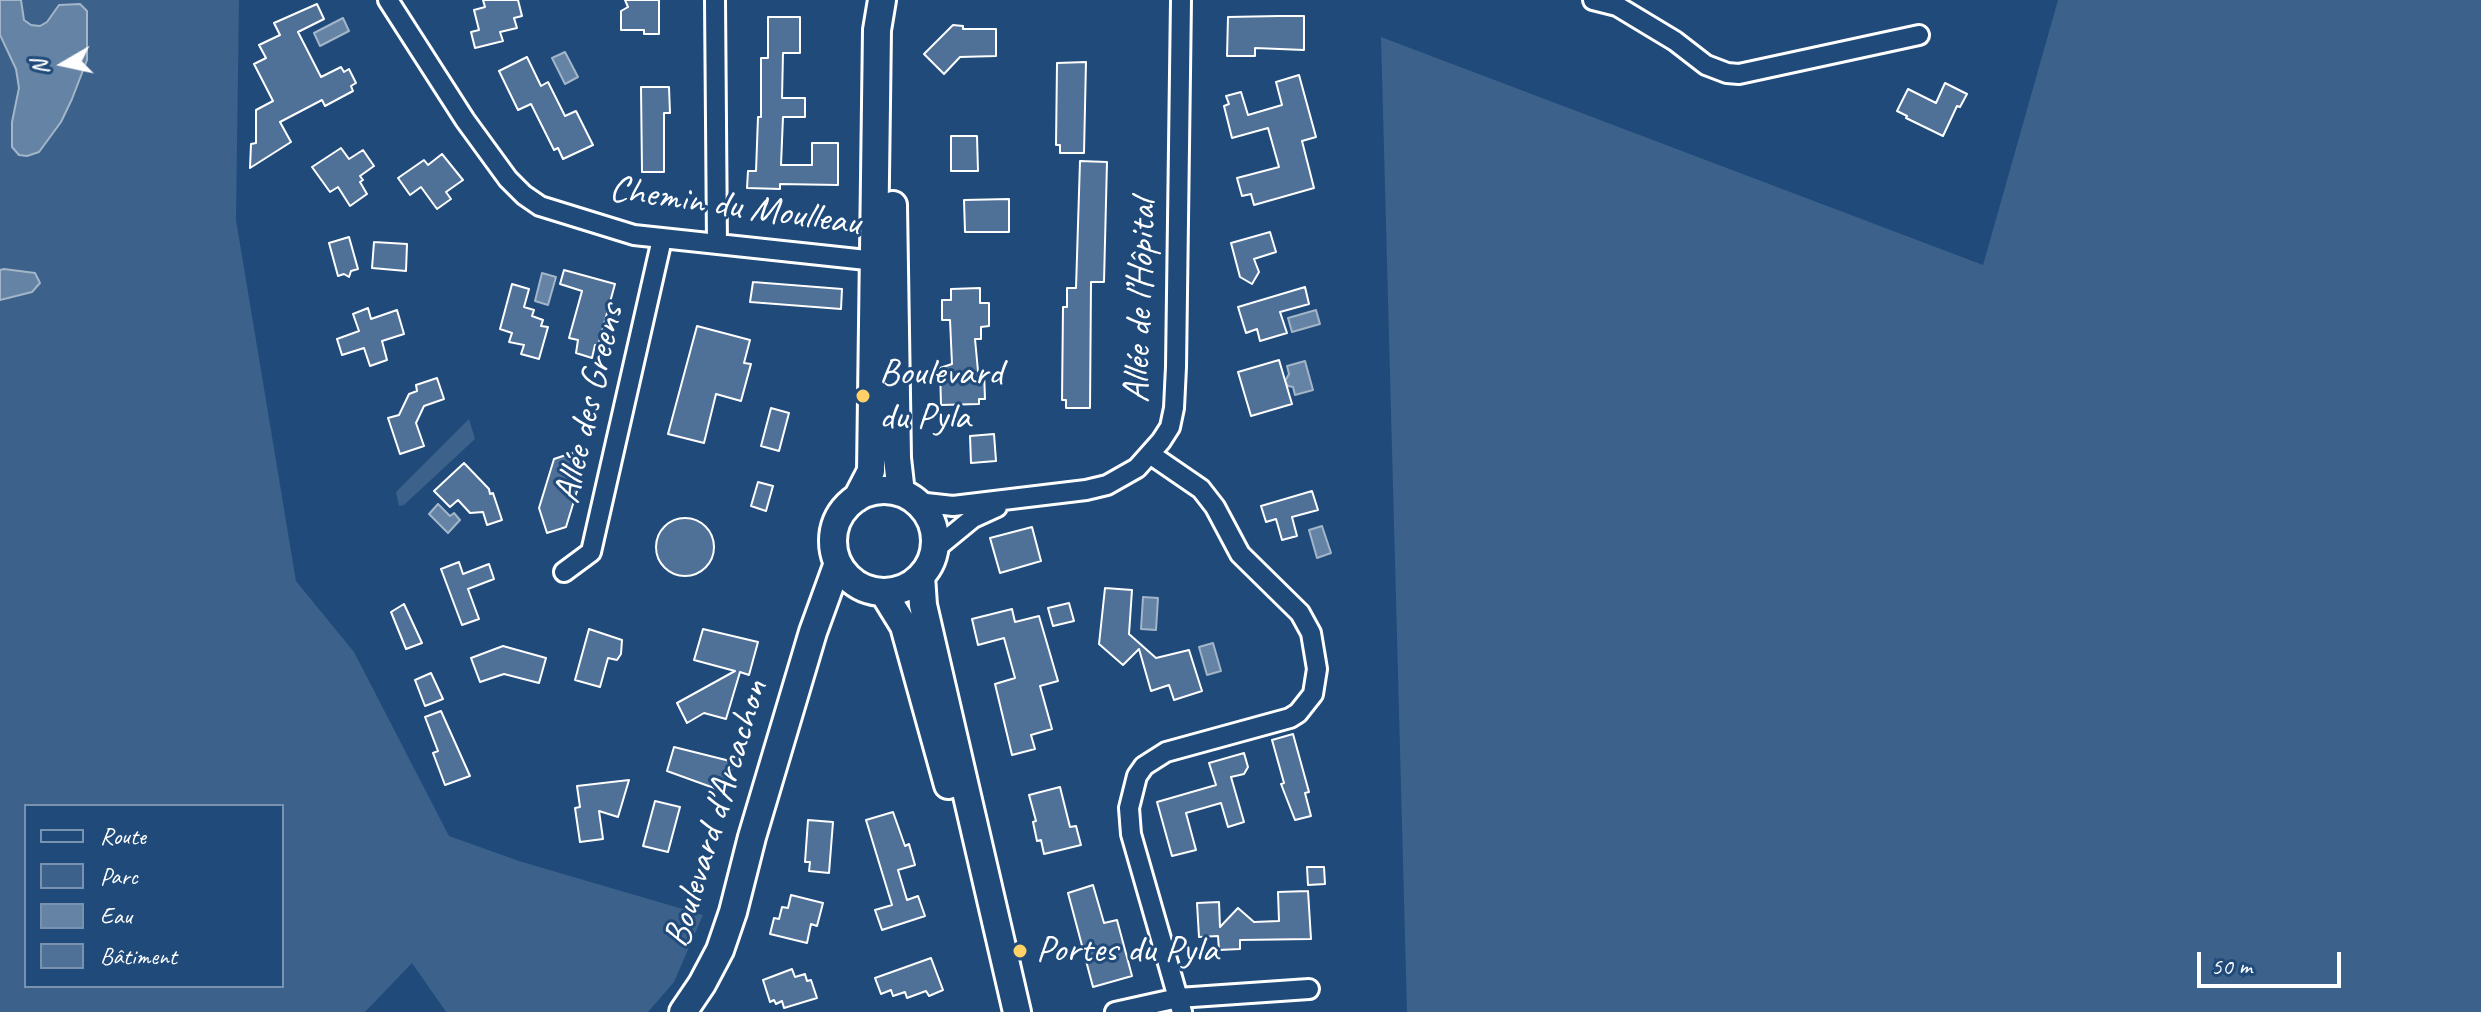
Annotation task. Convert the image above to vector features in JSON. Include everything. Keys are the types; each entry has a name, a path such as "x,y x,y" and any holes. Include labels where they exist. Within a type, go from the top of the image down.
{"main road":[{"path":"876,591 902,589 921,576 934,550 934,533 928,516 909,497 897,458 884,262 877,30 884,0"},
{"path":"857,498 871,471 884,262"},
{"path":"909,497 878,490 857,498 845,508 838,520 834,550 846,575 876,591 904,626 963,843 1017,1012"},
{"name":"Boulevard d'Arcachon","path":"683,1012 720,950 729,925 813,632 838,563"},
{"path":"921,576 923,605 1017,1012"},
{"name":"Boulevard d'Arcachon","path":"813,632 834,608 876,591"}],"street":[{"name":"Chemin du Moulleau","path":"388,0 465,120 508,179 540,206 634,235 884,262"},
{"path":"715,0 717,244"},
{"name":"Allée de l’Hôpital","path":"909,497 953,506 1107,485 1123,478 1150,454 1170,427 1174,408 1181,0"},
{"path":"1593,0 1617,6 1675,41 1706,65 1727,73 1739,74 1919,35"},
{"name":"Allée des Greens","path":"564,572 591,552 662,239"},
{"path":"1150,454 1201,489 1215,507 1240,554 1300,613 1311,633 1317,669 1313,694 1290,718 1166,752 1153,759 1137,776 1129,808 1131,834 1180,1005"},
{"name":"Allée de l’Hôpital","path":"934,550 973,518 1019,498"},
{"path":"1115,1012 1309,989"}],"green space":[{"path":"0,0 239,0 236,220 296,581 354,652 449,836 519,861 703,915 674,982 648,1012 446,1012 412,963 365,1012 0,1012"},
{"path":"2058,0 2481,0 2481,1012 1407,1012 1381,37 1983,265"},
{"path":"469,419 475,439 404,505 399,506 396,492"}],"water":[{"path":"0,0 21,0 24,20 31,25 40,26 47,22 59,5 80,4 87,11 87,60 72,99 61,122 39,152 27,156 19,155 12,147 12,122 19,88 16,69 0,35"},
{"path":"343,18 349,31 320,46 314,33"},
{"path":"565,52 578,77 565,84 552,58"},
{"path":"0,270 35,273 40,283 32,292 0,300"},
{"path":"542,273 556,277 548,305 535,301"},
{"path":"1316,310 1320,324 1292,332 1288,318"},
{"path":"1305,361 1313,390 1295,395 1293,387 1285,381 1289,374 1287,366"},
{"path":"438,504 450,516 454,513 460,520 448,533 429,514"},
{"path":"1322,526 1331,553 1317,558 1309,530"},
{"path":"1143,597 1158,598 1156,630 1141,629"},
{"path":"1213,643 1221,671 1207,675 1199,647"}],"building":[{"path":"483,0 518,0 522,16 514,18 517,28 500,32 503,41 475,48 471,32 479,30 474,10 485,7"},
{"path":"625,0 659,0 659,34 644,34 644,30 621,30 621,11 628,7"},
{"path":"317,4 324,19 298,32 321,77 341,67 344,72 349,69 356,83 351,86 353,91 325,106 322,100 280,122 291,142 250,168 251,144 256,143 256,110 273,101 254,64 266,58 259,45 280,35 274,23"},
{"path":"1304,16 1304,50 1255,48 1255,56 1227,56 1228,17"},
{"path":"768,17 800,17 800,53 783,53 782,98 805,98 805,117 783,117 781,165 812,165 812,143 838,143 838,185 780,184 780,189 747,188 748,171 756,171 758,117 761,117 761,58 768,58"},
{"path":"953,25 963,26 963,29 996,29 996,56 960,57 944,74 924,54"},
{"path":"527,57 541,86 548,82 565,116 576,111 593,145 563,159 558,148 554,150 531,104 518,110 499,71"},
{"path":"1086,62 1084,153 1060,153 1060,145 1056,145 1057,63"},
{"path":"1299,75 1316,137 1302,141 1314,188 1254,205 1251,194 1242,196 1237,178 1279,167 1268,128 1232,138 1224,106 1229,104 1226,96 1241,92 1248,115 1282,105 1276,82"},
{"path":"1945,83 1967,94 1960,107 1957,106 1943,136 1897,111 1908,89 1936,103"},
{"path":"641,87 669,87 670,113 664,113 664,172 642,172"},
{"path":"951,136 977,136 978,171 951,171"},
{"path":"341,148 349,159 363,150 374,166 360,176 367,194 350,206 338,187 330,192 312,167"},
{"path":"442,154 463,180 446,192 451,199 437,209 421,187 410,195 398,178 424,160 428,165"},
{"path":"1080,161 1107,162 1104,282 1091,282 1090,408 1066,408 1066,400 1062,400 1063,307 1067,307 1067,288 1076,288"},
{"path":"1009,199 1009,232 965,232 964,200"},
{"path":"1270,232 1276,252 1254,259 1259,272 1252,284 1240,277 1231,243"},
{"path":"349,237 358,269 351,271 349,277 344,274 338,276 329,243"},
{"path":"374,242 407,244 406,271 372,268"},
{"path":"564,270 615,284 592,358 576,353 578,340 569,338 582,291 560,284"},
{"path":"753,282 842,289 841,309 750,302"},
{"path":"512,284 529,289 524,307 534,310 532,316 543,320 541,326 548,327 539,359 521,354 524,345 509,342 512,333 500,329"},
{"path":"1305,287 1309,304 1280,312 1287,333 1260,341 1257,329 1246,333 1238,307"},
{"path":"980,288 980,303 989,303 989,326 981,327 981,339 975,339 978,371 984,371 985,399 979,399 979,404 941,405 940,368 952,364 950,320 942,320 942,300 951,300 951,289"},
{"path":"368,308 371,319 397,310 404,334 382,341 387,360 370,366 364,348 342,355 337,339 359,331 353,314"},
{"path":"697,326 750,340 744,363 751,364 741,401 716,394 704,443 668,434"},
{"path":"1279,360 1292,404 1251,416 1238,372"},
{"path":"437,378 444,399 424,406 416,423 424,446 400,454 388,418 399,415 409,394 417,391 416,385"},
{"path":"771,408 789,413 779,451 761,446"},
{"path":"994,434 996,461 971,463 970,436"},
{"path":"572,453 581,478 566,527 547,533 539,508 554,459"},
{"path":"464,463 489,489 490,494 493,493 502,520 487,525 483,512 470,513 458,500 450,507 434,491"},
{"path":"758,482 773,486 766,511 751,506"},
{"path":"1312,491 1318,510 1292,517 1297,536 1282,540 1276,519 1266,522 1261,506"},
{"path":"685,518 696,520 705,527 712,536 712,558 705,567 696,574 685,576 674,574 665,567 658,558 656,547 658,536 665,527 674,520"},
{"path":"1032,527 1041,561 1000,573 990,538"},
{"path":"459,562 463,574 489,564 494,579 468,589 479,619 462,625 441,569"},
{"path":"1105,588 1132,590 1129,634 1156,658 1189,650 1202,691 1174,700 1169,685 1151,691 1139,649 1123,665 1099,644"},
{"path":"1069,603 1074,621 1053,626 1048,608"},
{"path":"404,604 422,643 406,649 391,612"},
{"path":"1012,609 1015,622 1039,616 1058,681 1040,686 1052,729 1031,735 1035,749 1012,755 995,684 1015,678 1004,638 978,645 972,619"},
{"path":"589,629 622,640 621,654 617,660 608,658 600,687 575,680"},
{"path":"703,629 758,642 749,675 740,672 726,719 704,713 687,723 677,703 735,671 694,660"},
{"path":"503,646 546,658 539,683 504,674 480,682 471,658"},
{"path":"431,673 443,699 425,706 415,680"},
{"path":"441,711 470,776 445,785 433,753 438,751 425,717"},
{"path":"1293,734 1309,792 1305,793 1311,816 1295,820 1281,784 1284,783 1272,740"},
{"path":"674,747 734,762 725,792 667,771"},
{"path":"1244,753 1248,767 1244,774 1231,777 1244,822 1228,827 1221,803 1186,813 1196,850 1172,856 1157,802 1216,785 1209,763"},
{"path":"629,780 618,817 599,811 603,839 580,842 575,808 580,807 577,786"},
{"path":"1060,787 1070,827 1076,826 1081,845 1044,854 1041,840 1037,841 1033,822 1036,821 1029,795"},
{"path":"655,801 680,807 668,852 643,846"},
{"path":"893,812 905,846 909,844 915,865 898,870 907,900 918,896 925,916 882,930 875,910 892,905 866,820"},
{"path":"808,820 833,822 829,873 809,871 810,862 805,862"},
{"path":"1307,867 1324,867 1325,884 1308,885"},
{"path":"1093,885 1104,923 1117,920 1132,976 1093,987 1068,893"},
{"path":"1308,891 1311,939 1240,940 1240,949 1219,950 1218,936 1199,937 1197,903 1219,902 1220,927 1238,908 1254,922 1279,921 1278,892"},
{"path":"791,895 823,903 817,926 811,924 807,943 770,934 774,918 779,919 782,907 788,908"},
{"path":"931,958 943,990 929,996 926,991 907,998 905,992 893,996 891,990 881,994 875,978"},
{"path":"792,969 795,977 805,974 807,981 811,980 817,998 784,1008 782,1001 776,1004 774,1000 770,1002 763,980"}],"place":[{"name":"Boulevard du Pyla","path":"863,396"},
{"name":"Portes du Pyla","path":"1020,951"}]}
